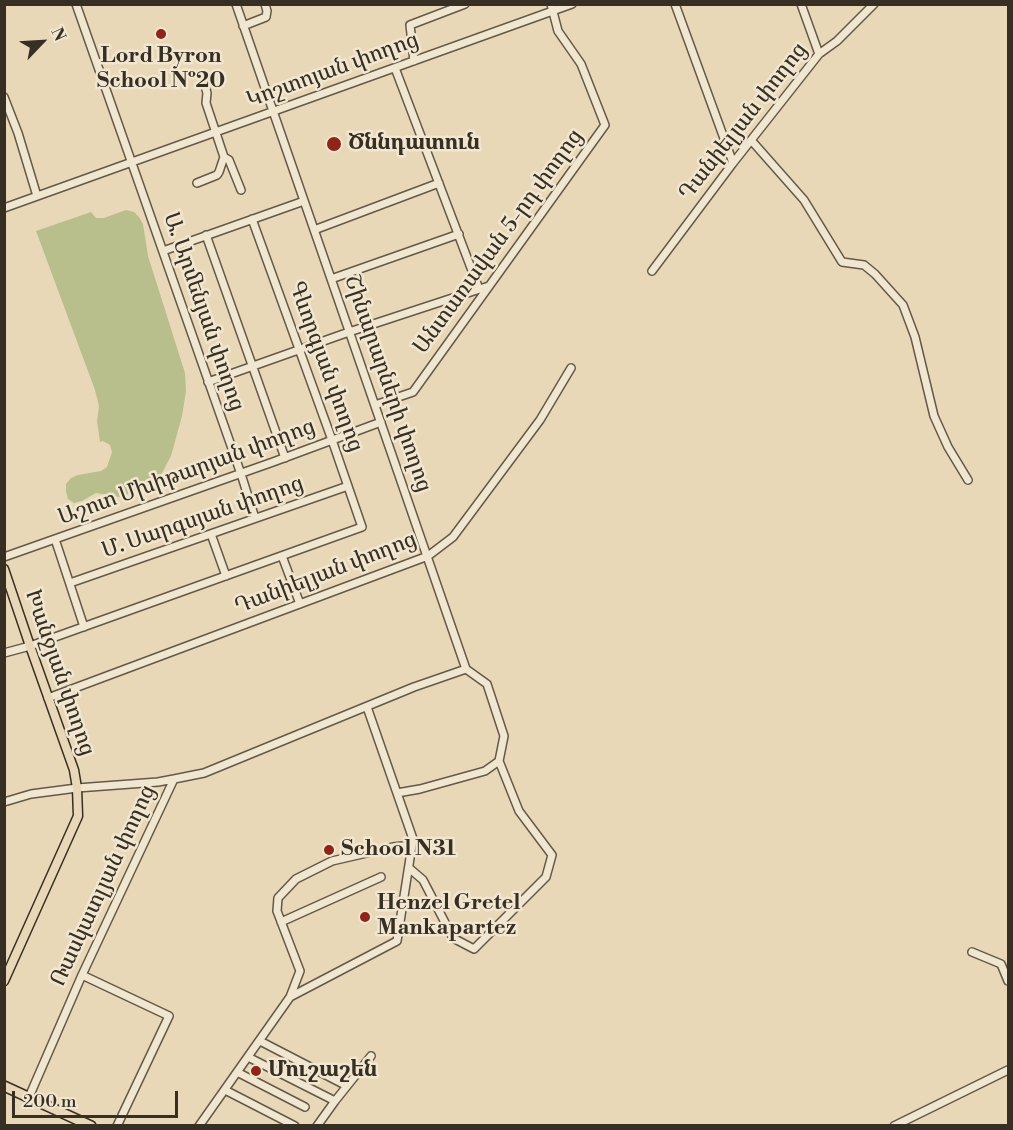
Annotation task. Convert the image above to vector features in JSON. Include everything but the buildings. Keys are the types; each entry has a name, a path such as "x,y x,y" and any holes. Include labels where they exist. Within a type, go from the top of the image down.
{"highway":[{"path":"4,1086 91,1125"}],"main road":[{"name":"Խանջյան փողոց","path":"4,569 74,770 78,816 4,981"}],"street":[{"name":"Ա. Արմենյան փողոց","path":"76,4 255,518"},
{"name":"Շինարարների փողոց","path":"236,4 466,669"},
{"path":"243,26 266,17 265,4"},
{"path":"414,61 410,25 465,4"},
{"name":"Կոշտոյան փողոց","path":"4,208 395,68 552,8 572,4"},
{"path":"675,4 732,163"},
{"path":"801,4 819,54"},
{"name":"Դանիելյան փողոց","path":"652,271 732,163 819,54 874,4"},
{"name":"Անտառավան 5-րդ փողոց","path":"375,405 413,392 605,125 581,64 558,31 552,8"},
{"path":"395,68 479,289"},
{"path":"203,80 207,93 206,103 216,133 242,190"},
{"path":"4,97 18,133 37,196"},
{"path":"751,140 804,200 842,262 864,265 903,305 915,337 934,416 948,447 968,480"},
{"path":"197,183 217,175 225,157"},
{"path":"314,230 439,183"},
{"path":"163,251 304,201"},
{"name":"Գևորգյան փողոց","path":"252,219 362,527 282,556"},
{"path":"331,279 459,234"},
{"path":"206,236 285,458"},
{"path":"208,382 490,285"},
{"name":"Դանիելյան փողոց","path":"48,698 428,556 453,537 540,420 572,368"},
{"name":"Աշոտ Մխիթարյան փողոց","path":"4,557 381,423"},
{"name":"Մ. Սարգսյան փողոց","path":"70,583 348,486"},
{"path":"211,534 226,576"},
{"path":"55,539 84,627"},
{"path":"4,653 30,646 282,556 300,604"},
{"path":"409,868 423,880 453,938 474,949 546,877 552,855 519,811 499,761 504,736 487,684 466,669"},
{"name":"Ռասկատլյան փողոց","path":"29,1097 82,975 174,779 204,773 414,687 466,669"},
{"path":"290,997 397,941 413,839 367,706"},
{"path":"397,793 485,771 499,761"},
{"path":"4,802 31,794 174,779"},
{"path":"199,1125 290,997 300,971 277,911 278,898 296,879 332,861 412,845"},
{"path":"281,922 381,878"},
{"path":"972,952 1001,964 1008,981"},
{"path":"82,975 169,1016 117,1125"},
{"path":"260,1041 347,1086"},
{"path":"317,1125 371,1056"},
{"path":"248,1057 335,1101"},
{"path":"894,1125 1008,1070"},
{"path":"237,1072 305,1107"},
{"path":"225,1090 295,1125"}],"green space":[{"path":"126,210 134,212 143,224 148,256 185,373 186,391 182,416 171,456 162,473 150,487 119,497 96,493 74,503 68,499 66,484 78,475 101,471 107,467 112,452 110,445 103,441 100,442 97,421 99,406 95,390 36,231 91,212 96,218 104,218"}],"place":[{"name":"Lord Byron School №20","path":"161,34"},
{"name":"Ծննդատուն","path":"334,144"},
{"name":"School N31","path":"329,850"},
{"name":"Henzel Gretel Mankapartez","path":"365,917"},
{"name":"Մուշաշեն","path":"256,1071"}]}
